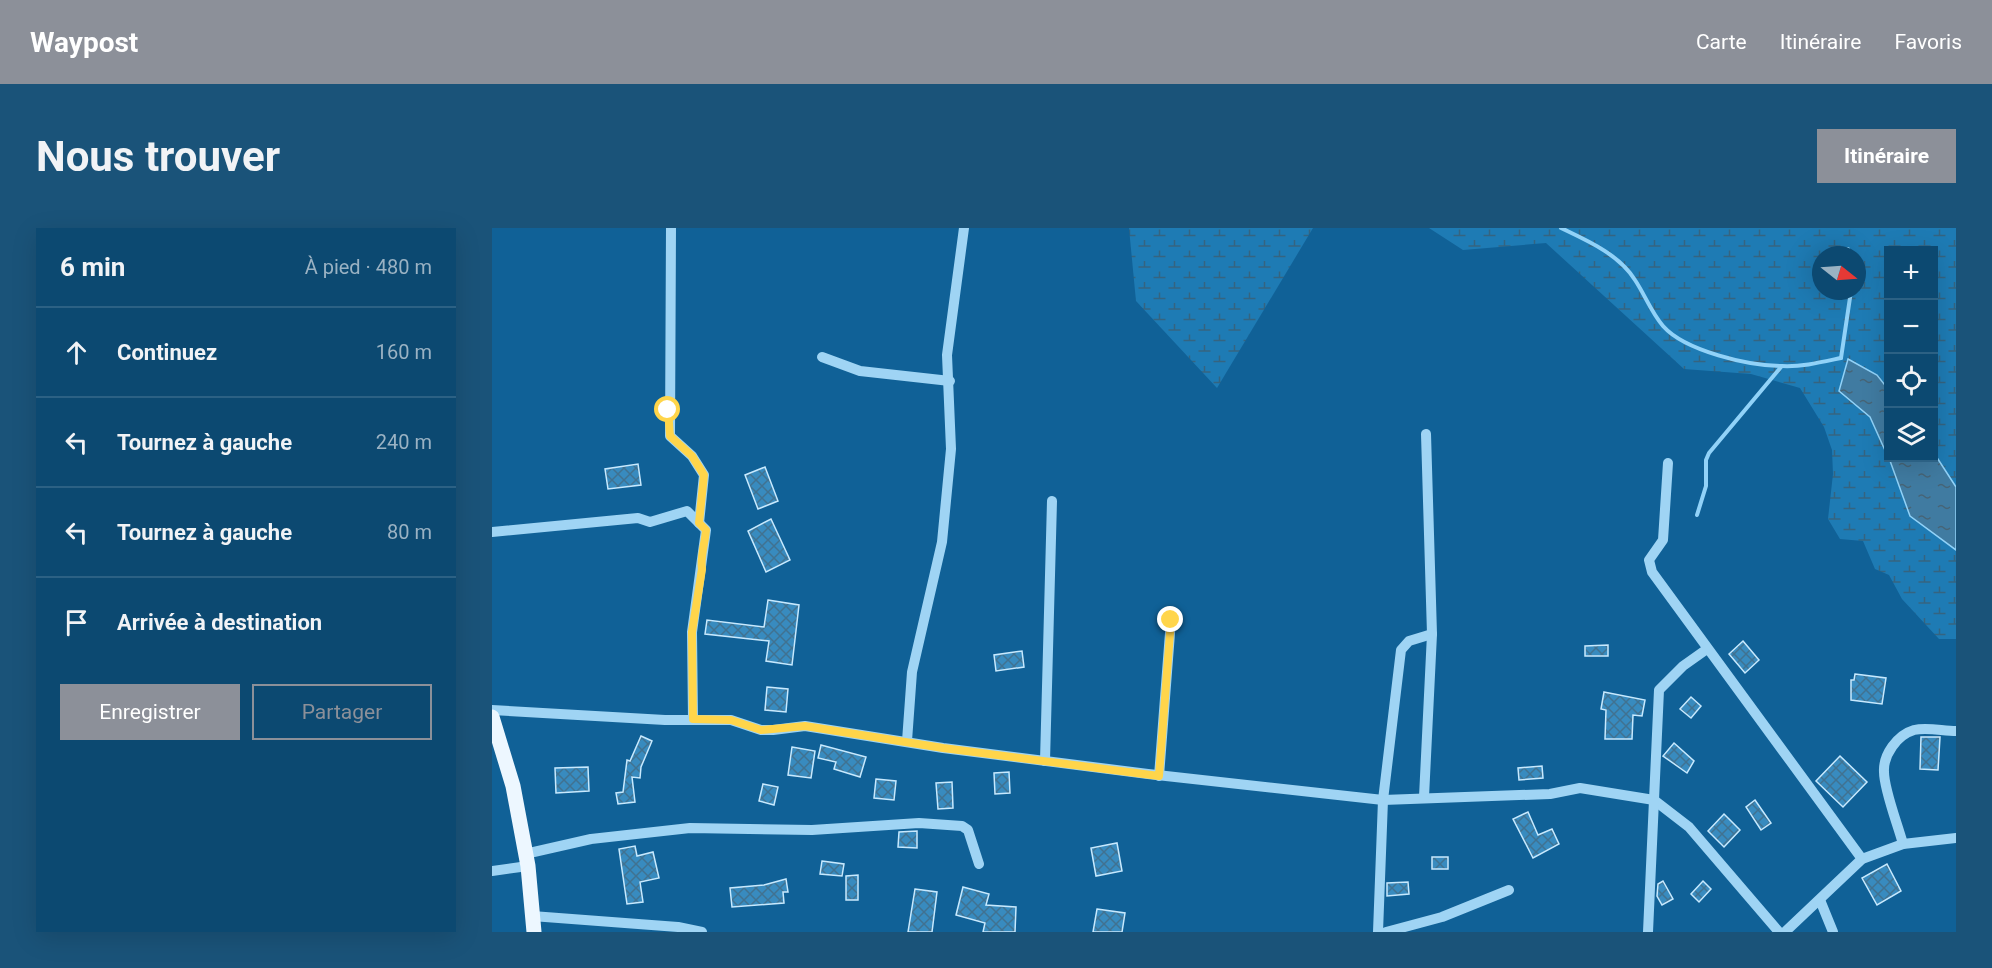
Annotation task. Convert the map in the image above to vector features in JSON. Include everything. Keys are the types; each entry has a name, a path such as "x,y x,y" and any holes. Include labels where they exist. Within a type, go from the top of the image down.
{"main road":[{"path":"492,717 513,786 526,860 534,932"}],"street":[{"path":"671,228 670,436 692,456 704,475 699,523"},
{"path":"907,741 912,672 942,542 951,449 950,381 947,355 964,228"},
{"path":"822,357 861,371 950,381"},
{"path":"1424,797 1432,634 1426,434"},
{"path":"1668,463 1663,540 1649,560 1649,565 1657,580 1862,859"},
{"path":"1045,761 1053,501"},
{"path":"492,532 639,518 650,522 687,511 706,530 692,632 693,719"},
{"path":"1159,776 1171,620"},
{"path":"1378,932 1383,800 1401,650 1408,641 1432,634"},
{"path":"1648,932 1659,690 1683,666 1707,649"},
{"path":"492,710 665,720 731,720 761,730 797,725 1159,776 1383,800 1550,794 1580,788 1654,800 1689,827 1779,932"},
{"path":"1903,844 1884,772 1886,758 1894,743 1904,734 1916,730 1956,731"},
{"path":"492,871 591,838 690,828 812,830 920,823 962,826 968,830 979,864"},
{"path":"1785,932 1862,859 1903,844 1956,838"},
{"path":"1386,932 1442,917 1509,890"},
{"path":"1820,900 1833,932"},
{"path":"532,916 678,927 702,932"}],"green space":[{"path":"1129,228 1313,228 1217,388 1136,301"},
{"path":"1429,228 1956,228 1956,639 1939,639 1902,599 1889,575 1875,569 1863,541 1840,539 1828,519 1833,474 1832,450 1824,427 1800,388 1751,374 1684,369 1546,243 1463,250"}],"water":[{"path":"1848,359 1877,375 1884,384 1884,448 1870,417 1839,391"},
{"path":"1938,459 1956,487 1956,550 1910,516 1890,462 1938,462"}],"building":[{"path":"638,464 641,485 608,489 605,469"},
{"path":"765,467 778,501 758,509 745,475"},
{"path":"771,519 790,560 766,572 748,531"},
{"path":"768,600 799,605 792,665 766,661 769,641 705,634 707,620 764,627"},
{"path":"1743,641 1759,660 1745,673 1729,654"},
{"path":"1608,645 1608,656 1585,656 1585,646"},
{"path":"1022,651 1024,667 996,671 994,655"},
{"path":"1855,674 1886,678 1882,704 1851,700 1851,680 1854,680"},
{"path":"767,687 788,689 786,712 765,710"},
{"path":"1604,692 1645,700 1642,716 1633,715 1632,739 1605,739 1606,710 1601,709"},
{"path":"1691,697 1701,706 1691,718 1680,709"},
{"path":"641,736 652,741 641,767 640,778 632,777 635,802 618,804 616,793 623,792 627,760 630,761"},
{"path":"1921,737 1940,737 1938,770 1920,769"},
{"path":"1674,743 1694,761 1687,773 1663,756"},
{"path":"821,745 866,757 860,777 834,769 836,762 818,758"},
{"path":"792,747 815,751 811,778 788,775"},
{"path":"1840,756 1867,782 1843,807 1816,781"},
{"path":"1542,766 1543,778 1519,780 1518,768"},
{"path":"588,767 589,791 556,793 555,768"},
{"path":"1009,772 1010,793 995,794 994,773"},
{"path":"876,779 896,781 894,800 874,798"},
{"path":"952,782 953,808 938,809 936,783"},
{"path":"763,784 778,787 774,805 759,801"},
{"path":"1755,800 1771,823 1761,830 1746,807"},
{"path":"1528,812 1538,835 1552,829 1559,844 1533,858 1513,819"},
{"path":"1724,814 1740,830 1724,847 1708,831"},
{"path":"917,831 917,848 898,847 899,832"},
{"path":"1117,843 1122,871 1096,876 1091,848"},
{"path":"635,846 637,856 653,852 659,878 640,882 643,902 627,904 619,849"},
{"path":"1432,857 1448,857 1448,869 1432,869"},
{"path":"822,861 844,864 842,876 820,874"},
{"path":"1887,864 1901,891 1877,905 1862,878"},
{"path":"858,875 858,900 846,900 846,876"},
{"path":"786,879 788,892 783,892 784,903 732,907 730,888 764,885"},
{"path":"1663,881 1673,899 1662,905 1657,896 1658,884"},
{"path":"1703,881 1711,889 1699,902 1691,894"},
{"path":"1408,882 1409,894 1387,896 1387,883"},
{"path":"963,887 989,894 986,905 1016,907 1015,932 983,932 985,923 956,915"},
{"path":"915,889 937,892 932,932 908,932"},
{"path":"1097,909 1125,913 1122,932 1093,932"}],"waterway":[{"path":"1561,228 1601,249 1620,263 1635,280 1663,326 1686,343 1736,360 1768,365 1797,366 1841,358"},
{"path":"1841,358 1850,300"},
{"path":"1697,515 1706,486 1706,460 1709,453 1781,367"}],"route":[{"path":"668,410 670,436 692,456 704,475 699,523 706,530 705,550 701,561 702,569 692,632 693,719 731,720 761,730 797,725 889,737 943,748 1159,776 1171,620"}]}
